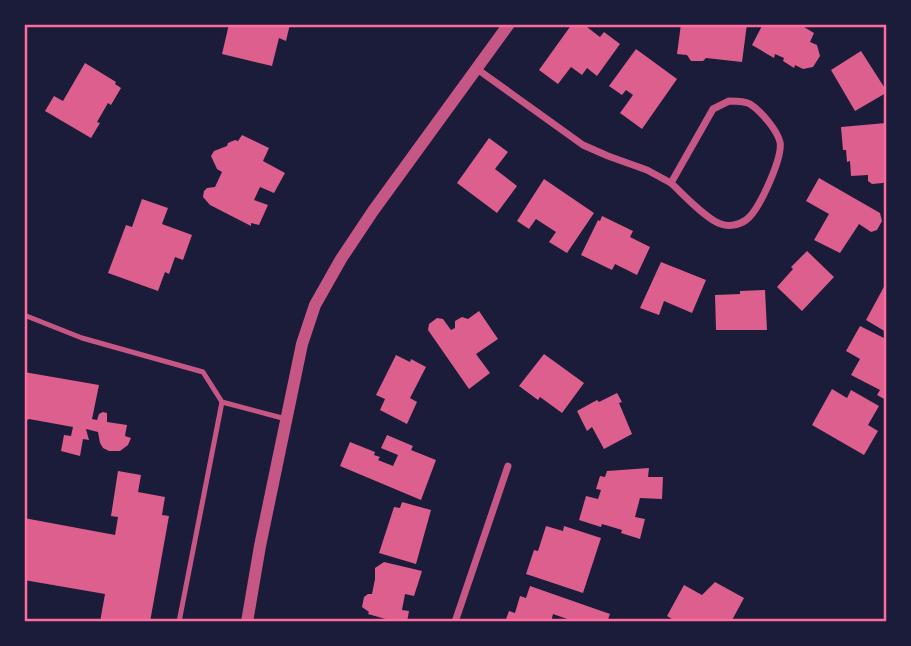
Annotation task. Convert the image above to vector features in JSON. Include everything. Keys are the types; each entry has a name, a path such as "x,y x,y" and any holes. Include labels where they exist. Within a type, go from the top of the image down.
{"street":[{"path":"247,621 302,344 315,305 373,211 509,24"},
{"path":"477,69 583,145 647,170 671,183 720,224 740,224 757,208 778,159 780,145 777,133 749,103 729,101 713,109 671,183"},
{"path":"455,621 508,466"}],"lane":[{"path":"24,315 82,338 202,372 222,402 286,419"},
{"path":"179,621 222,402"}],"building":[{"path":"229,24 290,24 286,41 279,38 272,66 222,54"},
{"path":"572,24 583,24 600,37 604,32 620,44 597,76 587,68 582,75 571,67 558,84 539,70"},
{"path":"681,24 747,24 742,62 706,58 703,61 691,61 687,55 677,54"},
{"path":"763,24 799,24 814,33 810,42 817,45 820,56 813,67 803,69 795,65 794,68 783,61 784,58 775,54 774,58 752,45"},
{"path":"636,49 677,79 642,129 620,113 633,95 626,90 622,95 609,86"},
{"path":"861,51 886,93 855,111 831,70"},
{"path":"85,63 121,88 111,105 108,103 91,138 45,111 54,96 63,101"},
{"path":"886,123 886,180 872,184 868,181 868,175 851,176 850,161 847,162 846,150 843,150 841,127"},
{"path":"242,135 269,148 263,161 285,173 274,193 260,187 254,200 268,205 259,225 251,223 251,226 210,205 203,197 207,188 215,187 222,172 217,169 211,156 214,151 238,141"},
{"path":"489,138 508,152 495,169 517,186 497,213 457,183"},
{"path":"819,178 880,213 882,221 877,230 871,232 859,224 840,253 814,240 829,214 806,201"},
{"path":"544,179 594,213 567,253 549,242 556,232 536,219 529,229 517,221"},
{"path":"142,199 168,208 162,224 192,235 183,260 175,257 169,274 165,272 158,291 108,273 126,225 132,227"},
{"path":"602,216 633,231 630,237 650,247 637,275 615,264 612,270 581,255"},
{"path":"807,251 834,277 802,311 777,287"},
{"path":"661,262 706,280 692,313 664,301 659,315 640,308"},
{"path":"886,283 886,332 866,320"},
{"path":"765,290 767,330 716,330 715,295"},
{"path":"479,311 498,339 476,354 490,373 469,389 428,330 429,324 437,318 443,319 451,330 455,328 455,321 462,317 468,319"},
{"path":"860,326 886,339 886,400 877,395 880,390 851,375 860,359 846,351"},
{"path":"544,354 584,383 562,413 519,386"},
{"path":"396,355 426,367 410,398 417,402 407,424 380,410 385,399 376,395"},
{"path":"24,372 99,385 92,419 97,420 103,412 107,413 107,422 127,425 125,436 131,438 128,445 120,451 109,451 100,443 98,432 86,429 89,440 83,439 80,456 61,451 64,435 71,436 73,427 29,419 24,422"},
{"path":"832,389 847,398 851,390 879,406 868,425 878,431 864,455 812,425"},
{"path":"617,393 632,434 604,449 592,427 587,431 577,411"},
{"path":"387,435 413,446 411,450 436,460 421,500 340,466 350,442 375,452 374,455 380,457 378,460 393,466 398,455 381,448"},
{"path":"649,468 648,477 663,477 662,499 640,498 635,517 645,519 640,539 621,533 622,530 579,520 586,496 598,499 601,490 596,489 600,476 605,477 607,471"},
{"path":"118,471 141,475 138,492 165,497 162,515 169,516 150,622 100,622 105,594 24,580 24,518 115,535 118,517 111,516"},
{"path":"402,502 431,510 416,564 379,553 394,507 400,508"},
{"path":"546,526 563,531 564,526 601,538 583,593 526,574 534,550 538,551"},
{"path":"384,562 422,571 414,596 405,594 402,610 409,611 407,622 396,622 368,614 362,607 364,597 372,594 375,568"},
{"path":"715,582 744,598 731,622 677,622 667,616 684,585 702,595"},
{"path":"530,586 610,614 607,622 576,622 553,614 551,622 505,622 509,611 515,613 520,596 526,598"}]}
